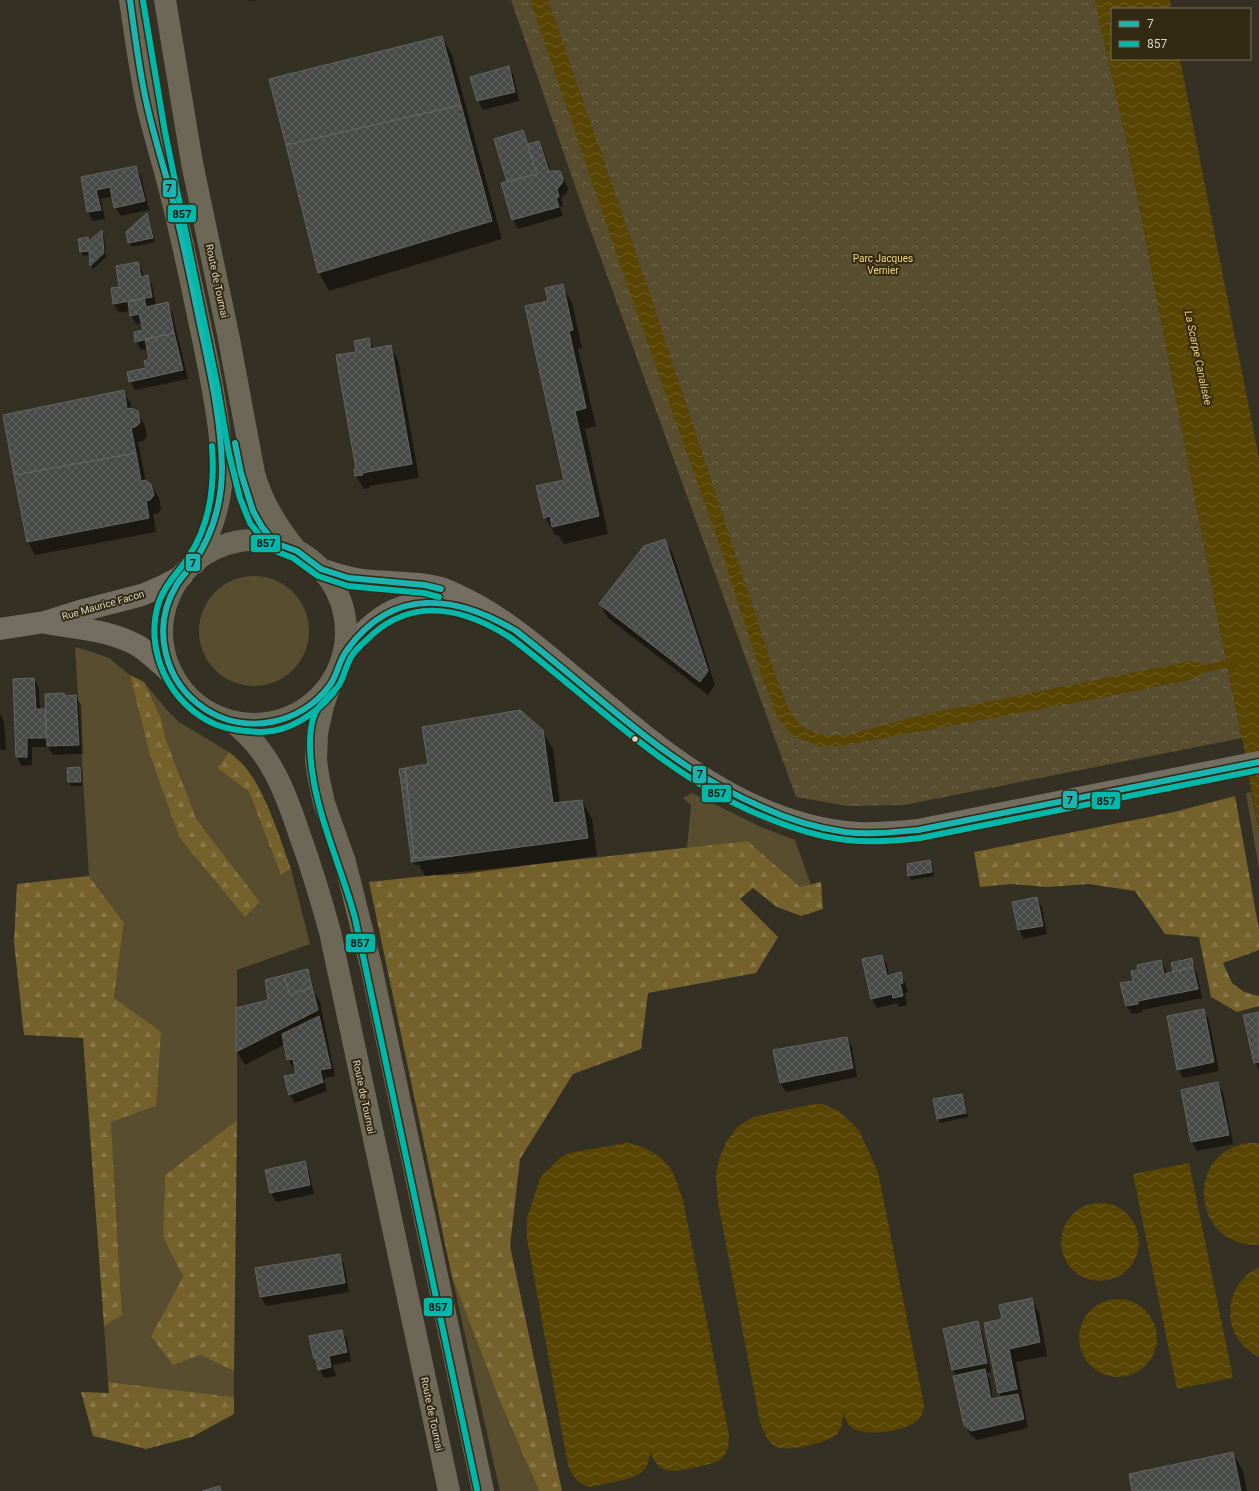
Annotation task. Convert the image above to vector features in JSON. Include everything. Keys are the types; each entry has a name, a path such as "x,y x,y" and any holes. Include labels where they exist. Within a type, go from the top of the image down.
{"main road":[{"path":"130,0 147,104 171,194 211,376 218,424 222,471 220,493 214,521 205,545 188,570 169,599 165,611 163,624 164,650 173,675 180,686 198,705 220,718 245,724 263,724 292,716 312,704 336,674 343,655 346,632 343,609 334,587 321,569 306,556 276,543 264,541 245,541 215,549 188,570"},
{"name":"Route de Tournai","path":"165,0 191,157 229,339 254,473 258,489 274,521 297,551"},
{"path":"321,569 349,578 425,585 443,589 459,595 477,605 536,645 637,730 684,765 732,794 755,805 781,816 822,828 872,833 918,830 1259,762"},
{"name":"Rue Maurice Facon","path":"0,629 45,622 80,610 142,595 166,585 188,570"},
{"path":"343,655 367,628 379,618 394,609 409,605 425,602 443,602 483,613 504,623"},
{"name":"Rue Maurice Facon","path":"45,622 105,633 129,641 150,654 173,675"},
{"path":"330,683 317,733 316,760 318,775 324,803 345,862 370,966 483,1491"},
{"name":"Route de Tournai","path":"233,722 257,746 274,772 283,790 306,852 322,902 330,932 449,1491"}],"green space":[{"name":"Parc Jacques Vernier","path":"511,0 1095,0 1130,157 1242,738 904,805 848,806 796,797 583,209"},
{"path":"254,576 275,580 293,592 305,610 309,631 305,652 293,670 275,682 254,686 233,682 215,670 203,652 199,631 203,610 215,592 233,580"},
{"path":"75,647 109,658 130,675 149,752 179,837 260,902 197,820 166,740 161,718 144,682 179,722 229,752 217,768 249,792 281,875 291,869 310,944 237,970 237,1120 165,1175 163,1237 183,1277 151,1336 200,1355 234,1371 234,1397 108,1382 104,1326 122,1315 111,1122 114,998 124,923 89,876"},
{"path":"130,675 144,682 161,718 166,740 197,820 260,902 245,917 179,837 149,752"},
{"path":"229,752 253,777 272,816 291,869 281,875 249,792 217,768"},
{"path":"1251,792 1259,832 1259,869 1246,793"},
{"path":"692,793 761,827 795,840 811,885 800,887 748,841 687,848 691,805 683,798"},
{"path":"1235,796 1259,930 1259,950 1223,963 1232,983 1244,992 1259,996 1259,1006 1237,1012 1211,997 1199,937 1165,934 1135,891 1089,884 1048,887 1011,884 980,887 974,852 1174,812"},
{"path":"748,841 800,887 821,882 823,909 801,916 777,907 753,888 740,899 778,937 756,973 648,993 641,1049 573,1074 520,1159 510,1246 562,1491 539,1491 501,1404 452,1277 369,882"},
{"path":"89,876 124,923 114,998 161,1032 156,1106 111,1122 122,1315 104,1326 83,1038 24,1035 14,942 17,884"},
{"path":"237,1120 234,1371 200,1355 173,1365 151,1336 183,1277 163,1237 165,1175"},
{"path":"452,1277 501,1404 539,1491 500,1491"},
{"path":"108,1382 234,1397 234,1414 192,1437 146,1449 93,1436 81,1392 109,1393"}],"water":[{"path":"530,0 548,0 648,288 773,668 789,710 798,723 808,730 825,736 851,734 926,714 1191,661 1202,663 1203,674 1193,679 1095,699 840,746 819,746 792,735 777,717 760,671 720,546 632,299"},
{"name":"La Scarpe Canalisée","path":"1095,0 1170,0 1171,8 1111,8 1111,60 1180,60 1259,458 1259,832 1242,738 1130,157"},
{"path":"814,1104 822,1104 839,1111 859,1130 878,1172 924,1405 919,1419 896,1430 886,1432 866,1432 857,1430 848,1424 843,1414 840,1429 835,1436 830,1439 798,1448 782,1448 771,1443 766,1437 760,1422 718,1202 716,1175 719,1159 726,1142 737,1127 753,1117"},
{"path":"627,1143 647,1149 659,1157 669,1167 676,1179 683,1200 729,1435 729,1442 728,1449 720,1460 706,1465 678,1471 663,1469 658,1466 650,1452 647,1466 638,1475 590,1487 582,1484 576,1479 571,1473 568,1465 527,1238 527,1218 540,1178 561,1157 569,1153"},
{"path":"1249,1143 1259,1143 1259,1245 1236,1242 1220,1231 1209,1216 1204,1198 1206,1179 1214,1163 1228,1150"},
{"path":"1189,1163 1233,1378 1177,1389 1133,1174"},
{"path":"1100,1203 1115,1206 1122,1210 1132,1220 1136,1227 1139,1242 1136,1257 1132,1264 1122,1274 1115,1278 1100,1281 1085,1278 1078,1274 1068,1264 1064,1257 1061,1242 1064,1227 1068,1220 1078,1210 1085,1206"},
{"path":"1259,1267 1259,1357 1246,1348 1237,1338 1232,1325 1230,1312 1232,1299 1237,1286 1246,1276"},
{"path":"1118,1299 1133,1302 1140,1306 1150,1316 1154,1323 1157,1338 1154,1353 1150,1360 1140,1370 1133,1374 1118,1377 1103,1374 1096,1370 1086,1360 1082,1353 1079,1338 1082,1323 1086,1316 1096,1306 1103,1302"}],"building":[{"path":"442,36 461,105 286,145 269,79"},
{"path":"509,66 515,92 477,101 470,77"},
{"path":"461,105 492,221 318,273 286,145"},
{"path":"523,130 537,174 507,182 494,139"},
{"path":"539,141 549,171 560,171 563,178 562,183 557,189 559,197 556,198 559,207 512,220 501,183 537,174 527,144"},
{"path":"136,166 145,201 114,208 110,187 96,190 101,210 87,212 81,177"},
{"path":"147,213 153,238 128,243 126,232"},
{"path":"102,230 104,253 90,266 89,251 80,252 78,239 88,237 89,241"},
{"path":"138,262 141,277 148,275 152,297 113,304 111,288 119,287 116,266"},
{"path":"563,284 573,330 569,331 586,408 575,411 599,516 552,527 550,516 544,518 536,486 564,480 525,306 548,301 545,288"},
{"path":"144,298 146,307 168,302 174,333 135,342 134,332 143,330 139,314 130,316 128,302"},
{"path":"174,333 183,370 129,382 127,372 146,368 144,361 149,359 145,339"},
{"path":"369,338 371,349 391,345 412,464 362,473 363,475 355,476 354,469 356,469 336,355 356,352 354,341"},
{"path":"124,390 127,409 130,408 138,411 140,423 131,428 136,453 14,475 3,415"},
{"path":"136,453 141,481 145,480 151,484 154,495 150,500 146,501 149,518 27,542 14,475"},
{"path":"665,539 708,671 700,682 599,604 644,546"},
{"path":"34,678 36,709 45,709 46,738 27,738 27,757 16,757 13,679"},
{"path":"64,693 65,696 76,695 79,745 47,746 45,694"},
{"path":"520,710 543,730 553,803 582,800 588,838 453,856 414,858 405,768 428,764 422,727"},
{"path":"80,767 81,782 68,782 67,768"},
{"path":"405,768 407,782 401,783 399,769"},
{"path":"407,782 414,858 411,858 401,783"},
{"path":"453,856 411,862 411,858"},
{"path":"930,860 932,872 908,876 907,864"},
{"path":"1037,897 1043,926 1018,930 1012,902"},
{"path":"882,955 887,976 901,972 903,983 900,984 903,996 893,998 892,994 871,999 862,959"},
{"path":"1192,958 1193,967 1173,972 1171,963"},
{"path":"1161,960 1164,974 1193,967 1198,989 1138,1001 1138,1004 1126,1006 1120,983 1133,981 1131,971 1138,970 1137,965"},
{"path":"308,969 312,987 290,995 284,975"},
{"path":"284,975 290,995 312,987 318,1010 236,1052 236,1008 268,1000 265,980"},
{"path":"1204,1009 1214,1062 1177,1070 1167,1016"},
{"path":"1259,1012 1259,1062 1254,1063 1243,1015"},
{"path":"319,1016 331,1068 320,1070 323,1082 289,1095 284,1076 296,1074 293,1059 287,1060 282,1034"},
{"path":"847,1037 853,1068 780,1083 773,1050"},
{"path":"1218,1082 1229,1135 1191,1142 1181,1090"},
{"path":"962,1094 966,1113 937,1119 933,1099"},
{"path":"305,1161 310,1185 270,1193 265,1170"},
{"path":"340,1254 345,1283 260,1297 255,1268"},
{"path":"1032,1298 1040,1342 1009,1349 1017,1389 998,1393 984,1323 1002,1319 999,1305"},
{"path":"978,1321 987,1363 952,1370 943,1329"},
{"path":"342,1330 347,1352 329,1356 331,1367 318,1370 309,1336"},
{"path":"985,1369 991,1399 1018,1394 1024,1419 971,1431 964,1425 953,1376"},
{"path":"1233,1452 1241,1491 1132,1491 1129,1474"},
{"path":"220,1486 221,1491 202,1491"}],"waterway":[{"path":"1195,671 1235,662"}],"transit line":[{"name":"7","path":"130,0 144,92 183,245 211,377 220,431 222,477 214,522 199,554 176,586 168,602 164,619 163,636 171,669 191,698 205,709 221,717 238,722 255,724 272,722 289,717 304,709 318,698 330,685 347,650 365,629 384,615 405,606 426,603 448,604 471,610 516,631 634,728 696,772 729,791 774,812 814,826 854,833 918,830 1259,762"},
{"name":"857","path":"143,1 165,132 217,384 229,454 240,498 250,523 270,549 293,558 318,576 348,586 424,593 439,597"},
{"name":"7","path":"235,443 241,473 253,511 262,527 275,543 297,551 321,569 349,578 425,585 441,589"},
{"name":"857","path":"212,446 213,475 207,517 189,556 168,584 159,602 155,620 155,639 158,657 164,674 186,705 200,716 222,727 243,731 270,731 291,726 301,721 319,708 334,692"},
{"name":"857","path":"477,1489 355,918 327,833 315,790 312,768 310,736 316,711 339,685 353,654 374,633 391,621 408,614 425,611 442,611 460,614 477,620 511,638 630,735 692,779 725,798 760,815 802,831 836,839 856,841 892,841 920,838 1259,770"}]}
